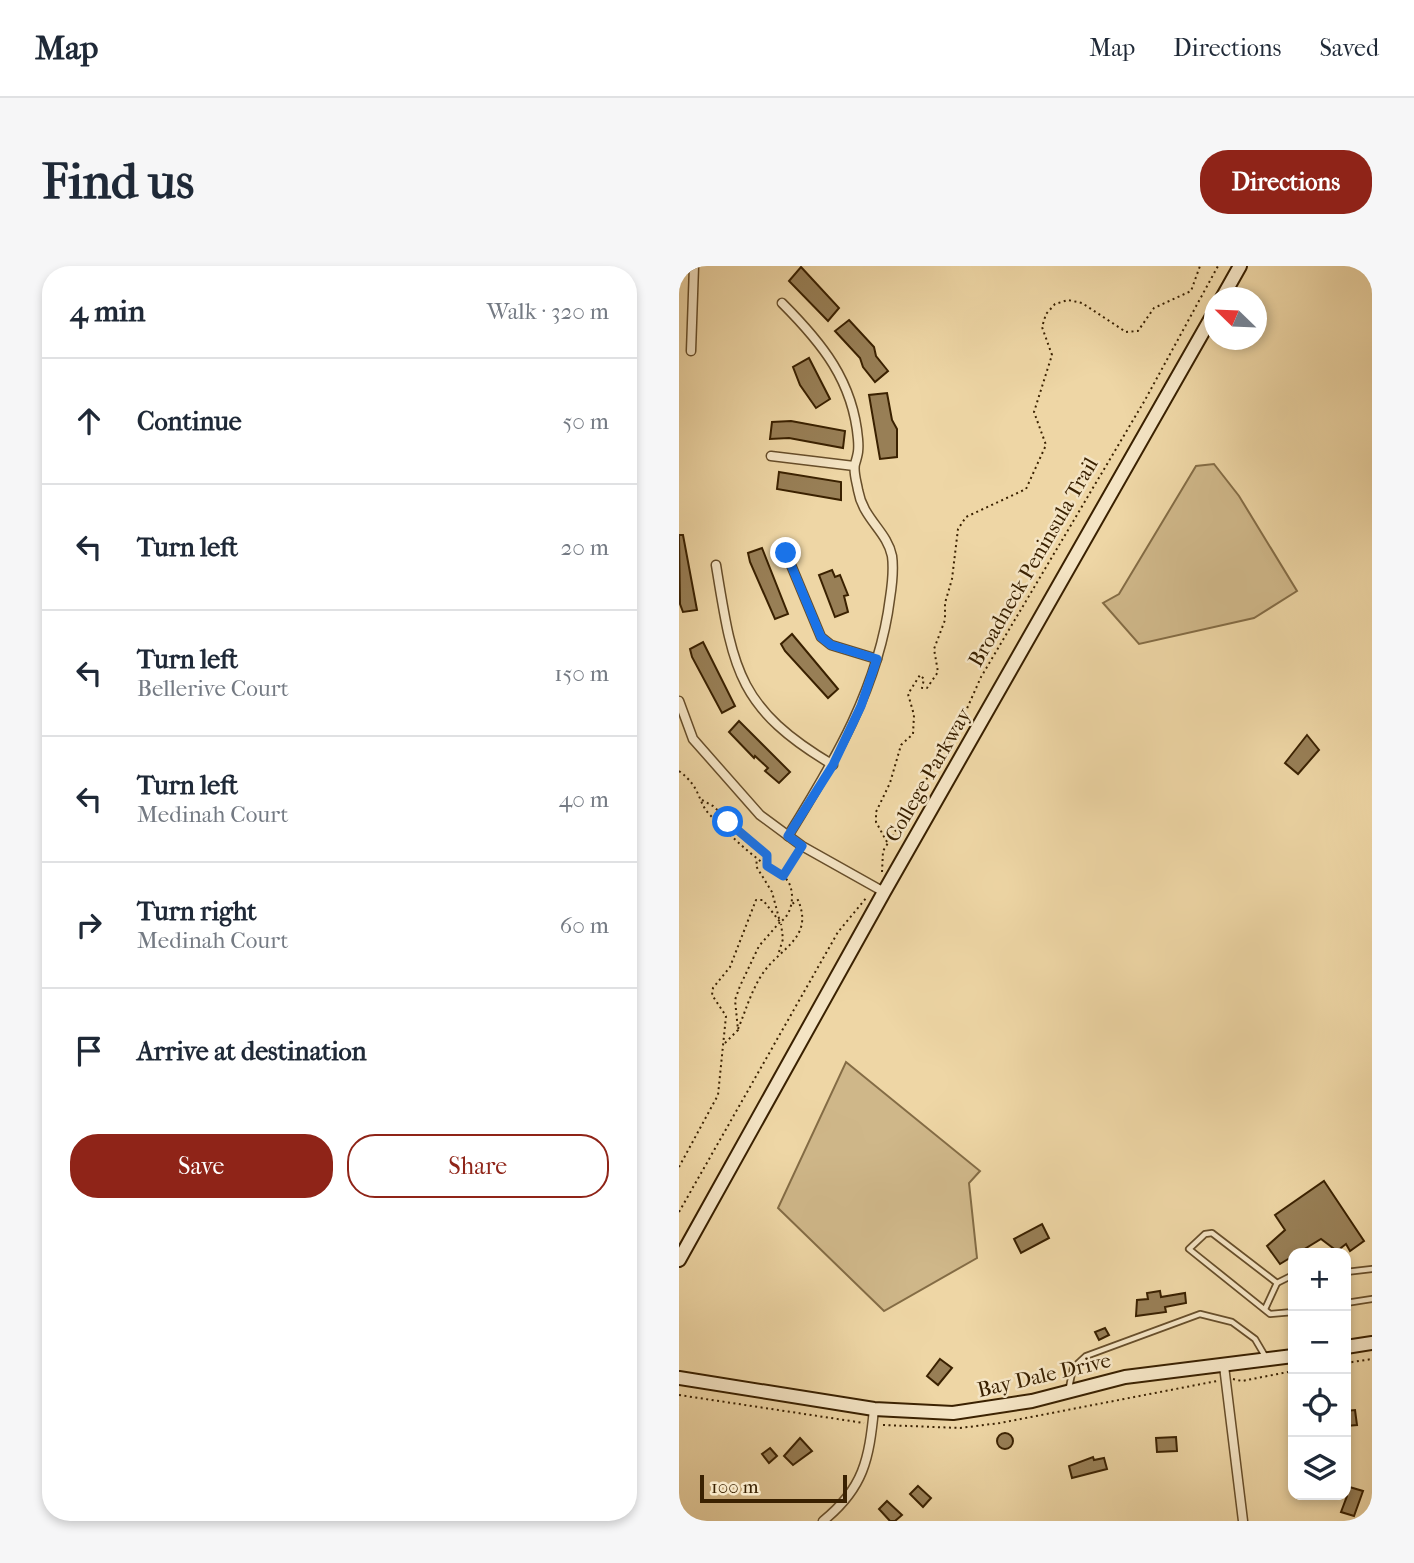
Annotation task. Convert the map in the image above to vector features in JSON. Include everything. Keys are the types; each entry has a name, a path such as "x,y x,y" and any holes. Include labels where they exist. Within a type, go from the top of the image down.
{"main road":[{"path":"1228,287 1240,266"},
{"name":"College Parkway","path":"679,1260 884,892 1204,330"},
{"path":"1351,1346 1372,1343"},
{"name":"Bay Dale Drive","path":"679,1378 874,1409 953,1413 987,1410 1125,1377 1288,1357"}],"street":[{"path":"691,351 694,266"},
{"path":"782,303 821,343 843,379 857,422 860,455 854,466 861,505 891,555 888,615 861,706 833,765 788,836"},
{"path":"771,456 854,466"},
{"path":"786,553 821,637 831,645 877,659"},
{"path":"716,565 729,643 741,678 779,729 833,765"},
{"path":"679,701 694,739 761,815 802,846 884,892"},
{"path":"1224,1366 1243,1521"},
{"path":"823,1521 844,1504 857,1486 867,1461 874,1409"}],"lane":[{"path":"1277,1283 1212,1233 1205,1234 1189,1249 1265,1310 1274,1315 1288,1313"},
{"path":"1351,1271 1372,1269"},
{"path":"1265,1310 1277,1283 1288,1278"},
{"path":"1351,1302 1372,1299"},
{"path":"1069,1390 1073,1368 1086,1356 1200,1314 1233,1322 1255,1339 1267,1360"}],"path":[{"path":"888,843 876,822 876,811 890,783 901,745 913,734 914,715 908,694 916,677 920,675 924,679 922,688 927,688 938,672 935,649 945,620 945,603 952,579 958,529 966,517 1026,489 1046,445 1034,412 1052,355 1042,327 1046,314 1055,304 1068,300 1082,303 1126,332 1138,331 1154,308 1191,291 1200,266"},
{"name":"Broadneck Peninsula Trail","path":"882,875 883,851 961,722 981,677 1145,400 1218,266"},
{"path":"679,771 698,789 708,814 757,859 783,876 790,885 790,905 785,919 759,946 740,986 735,1000 738,1030"},
{"path":"702,800 713,806 767,855 767,866"},
{"path":"783,876 802,846"},
{"path":"724,1044 738,1030 752,993 779,953 783,939 772,892 756,866 757,859"},
{"path":"679,1212 838,932 869,896"},
{"path":"679,1167 718,1095 726,1016 712,995 713,988 730,967 756,900 763,900 780,922"},
{"path":"779,953 791,947 800,929 802,910 798,900 790,905"},
{"path":"1351,1362 1372,1359"}],"shaded area":[{"path":"1214,464 1239,496 1297,591 1254,618 1139,644 1103,603 1119,594 1196,466"},
{"path":"846,1062 980,1171 969,1183 977,1258 884,1311 778,1208"}],"building":[{"path":"801,267 839,308 828,321 789,281"},
{"path":"849,320 874,347 876,356 888,371 875,382 863,367 860,358 835,331"},
{"path":"809,358 830,399 816,408 800,385 793,367"},
{"path":"887,393 892,420 897,429 897,457 880,459 869,395"},
{"path":"791,421 845,431 843,448 789,438 770,439 772,422"},
{"path":"779,472 841,482 841,500 777,489"},
{"path":"679,535 683,535 697,610 683,612 680,604"},
{"path":"762,548 788,614 775,619 748,553"},
{"path":"832,570 835,577 840,575 848,595 844,596 848,612 835,617 819,575"},
{"path":"792,634 838,689 828,698 781,644"},
{"path":"703,642 735,706 722,713 692,657 690,649"},
{"path":"739,721 790,772 779,783 765,771 768,768 755,756 754,758 729,732"},
{"path":"1307,735 1319,750 1298,774 1285,763"},
{"path":"1324,1181 1364,1241 1351,1250 1346,1244 1341,1248 1333,1248 1321,1239 1306,1248 1288,1248 1288,1259 1280,1264 1267,1246 1285,1230 1275,1215"},
{"path":"1042,1224 1049,1238 1021,1253 1014,1239"},
{"path":"1160,1291 1161,1297 1185,1293 1186,1303 1165,1307 1166,1312 1136,1316 1137,1300 1148,1299 1147,1293"},
{"path":"1105,1328 1109,1335 1099,1340 1095,1332"},
{"path":"940,1359 952,1368 938,1385 927,1376"},
{"path":"1351,1410 1355,1410 1357,1425 1351,1426"},
{"path":"1002,1433 1008,1433 1013,1441 1011,1447 1002,1449 997,1444 997,1438"},
{"path":"1176,1437 1177,1451 1157,1452 1156,1438"},
{"path":"800,1438 812,1451 793,1465 784,1456"},
{"path":"770,1448 777,1456 769,1463 762,1454"},
{"path":"1093,1457 1094,1460 1104,1458 1107,1469 1072,1478 1069,1466"},
{"path":"918,1486 931,1498 923,1507 910,1494"},
{"path":"1351,1487 1363,1491 1354,1516 1341,1512 1346,1500 1351,1500"},
{"path":"887,1501 902,1515 895,1521 890,1521 879,1509"}],"route":[{"path":"728,822 767,855 767,866 783,876 802,846 788,836 833,765 861,706 877,659 831,645 821,637 786,553"}]}
